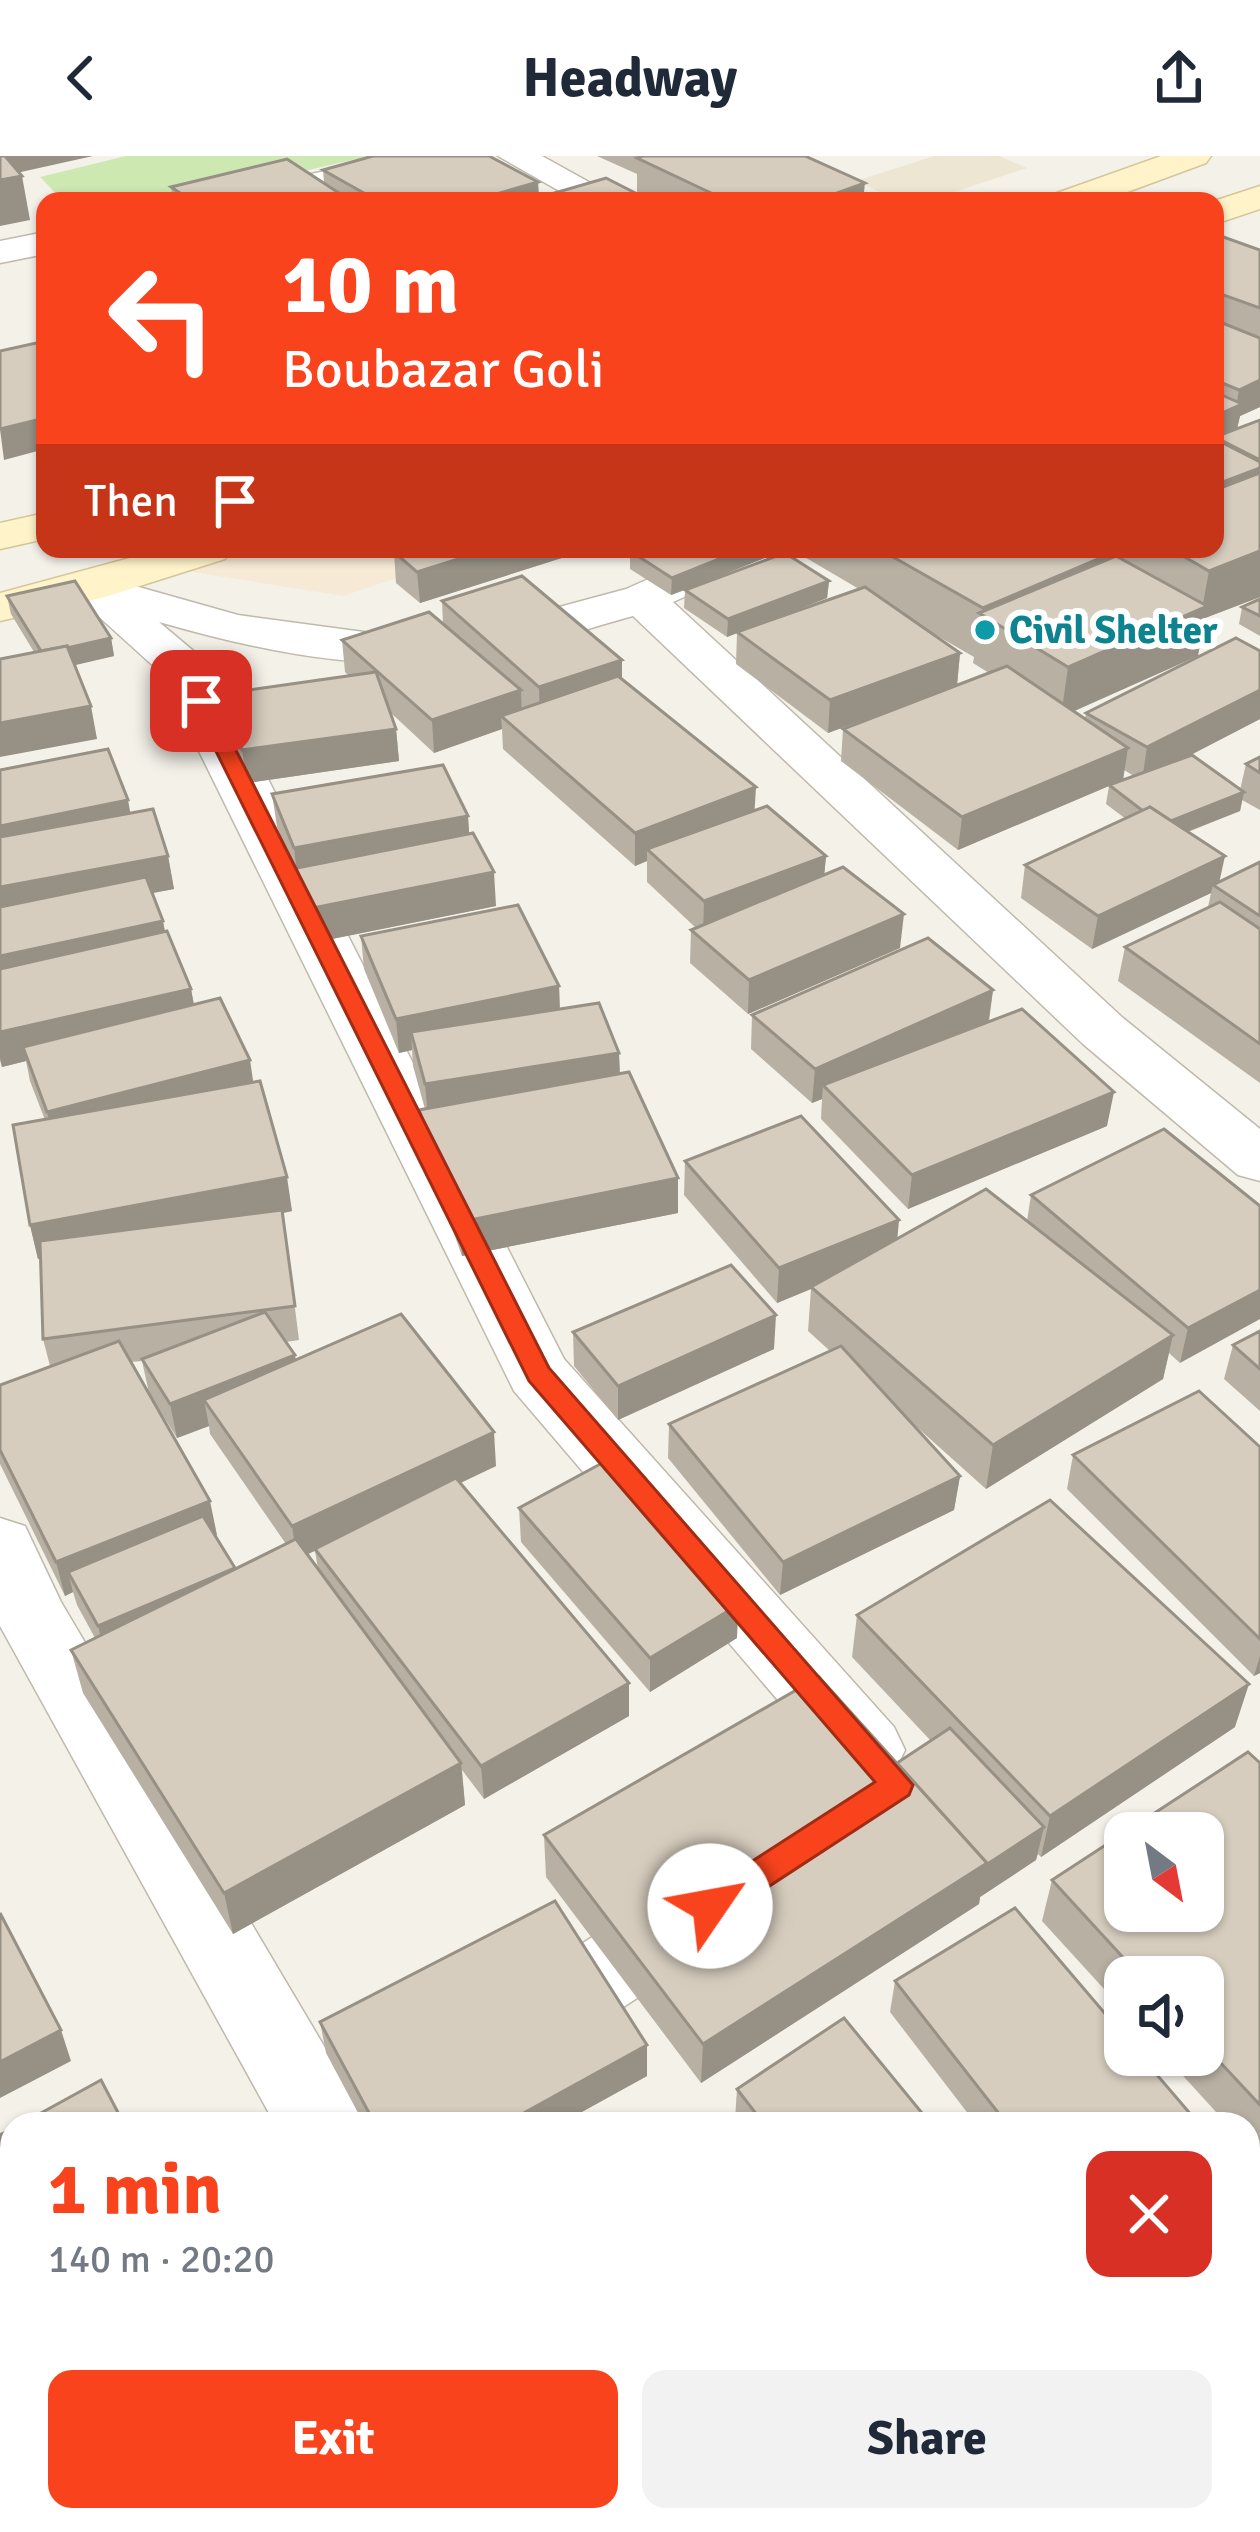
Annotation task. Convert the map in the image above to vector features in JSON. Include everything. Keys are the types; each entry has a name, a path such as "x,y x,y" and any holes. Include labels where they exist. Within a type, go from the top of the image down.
{"main road":[{"path":"1095,192 1194,156"},
{"path":"1224,210 1260,197"},
{"path":"0,536 36,528"},
{"path":"0,607 89,587 181,558"}],"street":[{"path":"277,192 442,156"},
{"path":"515,156 587,192"},
{"path":"0,252 36,245"},
{"path":"89,587 234,629 386,649 471,645 641,599 733,558"},
{"path":"89,587 180,664 222,738 538,1374 897,1785 858,1810"},
{"path":"641,599 1103,1031 1260,1161"},
{"path":"0,1546 29,1613 315,2112"},
{"path":"392,2112 742,1886"}],"shaded area":[{"path":"934,156 999,156 1027,168 954,192 880,192 856,181"},
{"path":"163,558 456,558 343,596 143,564"}],"green space":[{"path":"126,156 369,156 215,192 54,192 40,177"}],"building":[{"path":"0,156 5,156 22,176 0,180"},
{"path":"373,156 489,156 538,182 503,192 362,192 323,170"},
{"path":"805,156 865,183 840,192 709,192 637,158"},
{"path":"287,159 337,192 178,192 171,187"},
{"path":"606,178 633,192 558,192"},
{"path":"1224,237 1260,250 1260,308 1224,295"},
{"path":"1224,324 1260,338 1260,380 1239,390 1224,384"},
{"path":"36,343 36,420 0,429 0,351"},
{"path":"1224,396 1242,404 1224,412"},
{"path":"1260,420 1260,460 1224,442 1224,434"},
{"path":"1224,444 1260,462 1260,468 1224,482"},
{"path":"1260,473 1260,551 1209,571 1187,558 1224,558 1224,487"},
{"path":"401,558 461,558 417,572"},
{"path":"641,558 722,558 672,578"},
{"path":"771,558 793,558 829,581 728,619 685,590"},
{"path":"895,558 1101,558 983,608"},
{"path":"1111,558 1120,558 1207,606 1068,667 979,613"},
{"path":"522,576 622,660 539,687 442,601"},
{"path":"75,581 111,638 41,651 7,596"},
{"path":"865,587 960,653 830,700 737,632"},
{"path":"1260,599 1260,616 1242,607"},
{"path":"429,612 521,690 432,720 342,640"},
{"path":"1236,638 1260,651 1260,690 1147,747 1086,713"},
{"path":"67,646 91,706 0,723 0,659"},
{"path":"1007,666 1128,748 962,817 843,729"},
{"path":"376,672 396,729 242,750 227,693"},
{"path":"618,676 756,787 635,833 501,716"},
{"path":"108,749 128,800 0,826 0,770"},
{"path":"1192,755 1244,792 1171,821 1150,807 1143,811 1109,785"},
{"path":"1260,757 1260,773 1246,764"},
{"path":"443,765 468,816 294,848 272,794"},
{"path":"767,806 826,856 704,901 647,849"},
{"path":"1150,807 1225,856 1098,916 1025,865"},
{"path":"153,809 168,856 0,887 0,837"},
{"path":"473,833 494,872 308,909 292,869"},
{"path":"1260,862 1260,916 1213,885"},
{"path":"843,867 904,914 749,980 691,930"},
{"path":"146,877 163,921 0,956 0,907"},
{"path":"1220,902 1260,929 1260,1044 1125,947"},
{"path":"518,905 559,986 396,1019 361,936"},
{"path":"167,931 191,989 0,1032 0,969"},
{"path":"928,938 993,990 815,1069 752,1015"},
{"path":"220,998 250,1060 47,1112 23,1047"},
{"path":"599,1003 619,1053 425,1084 411,1032"},
{"path":"1022,1009 1114,1092 912,1175 823,1085"},
{"path":"629,1072 678,1178 460,1222 419,1110"},
{"path":"260,1081 287,1177 30,1225 13,1125"},
{"path":"801,1116 899,1220 779,1268 685,1161"},
{"path":"1164,1129 1260,1206 1260,1290 1188,1328 1031,1195"},
{"path":"986,1189 1173,1335 993,1445 811,1287"},
{"path":"282,1210 295,1306 43,1339 40,1241"},
{"path":"731,1265 776,1315 618,1386 573,1332"},
{"path":"265,1312 295,1355 170,1404 142,1359"},
{"path":"401,1314 494,1432 292,1526 204,1400"},
{"path":"1260,1331 1260,1369 1233,1345"},
{"path":"119,1341 210,1501 56,1562 0,1450 0,1385"},
{"path":"841,1346 960,1476 783,1562 669,1424"},
{"path":"1199,1391 1260,1447 1260,1639 1073,1455"},
{"path":"604,1462 738,1605 650,1658 519,1508"},
{"path":"456,1478 629,1683 481,1766 315,1549"},
{"path":"1050,1500 1249,1684 1050,1816 857,1615"},
{"path":"203,1516 235,1568 98,1626 68,1572"},
{"path":"296,1539 461,1763 224,1893 71,1650"},
{"path":"819,1677 987,1863 703,2044 544,1835"},
{"path":"950,1728 1044,1827 986,1865 897,1763"},
{"path":"1248,1752 1260,1763 1260,2105 1224,2066 1224,1956 1122,1956 1052,1880 1104,1846 1104,1932 1224,1932 1224,1812 1156,1812"},
{"path":"555,1901 647,2045 526,2112 369,2112 320,2022"},
{"path":"1015,1908 1104,2012 1104,2076 1158,2076 1189,2112 998,2112 895,1981"},
{"path":"0,1913 61,2030 0,2062"},
{"path":"844,2018 921,2112 755,2112 737,2089"},
{"path":"101,2080 118,2112 43,2112"}],"place":[{"name":"Civil Shelter","path":"985,630"}],"route":[{"path":"201,701 538,1374 897,1785 710,1906"}]}
